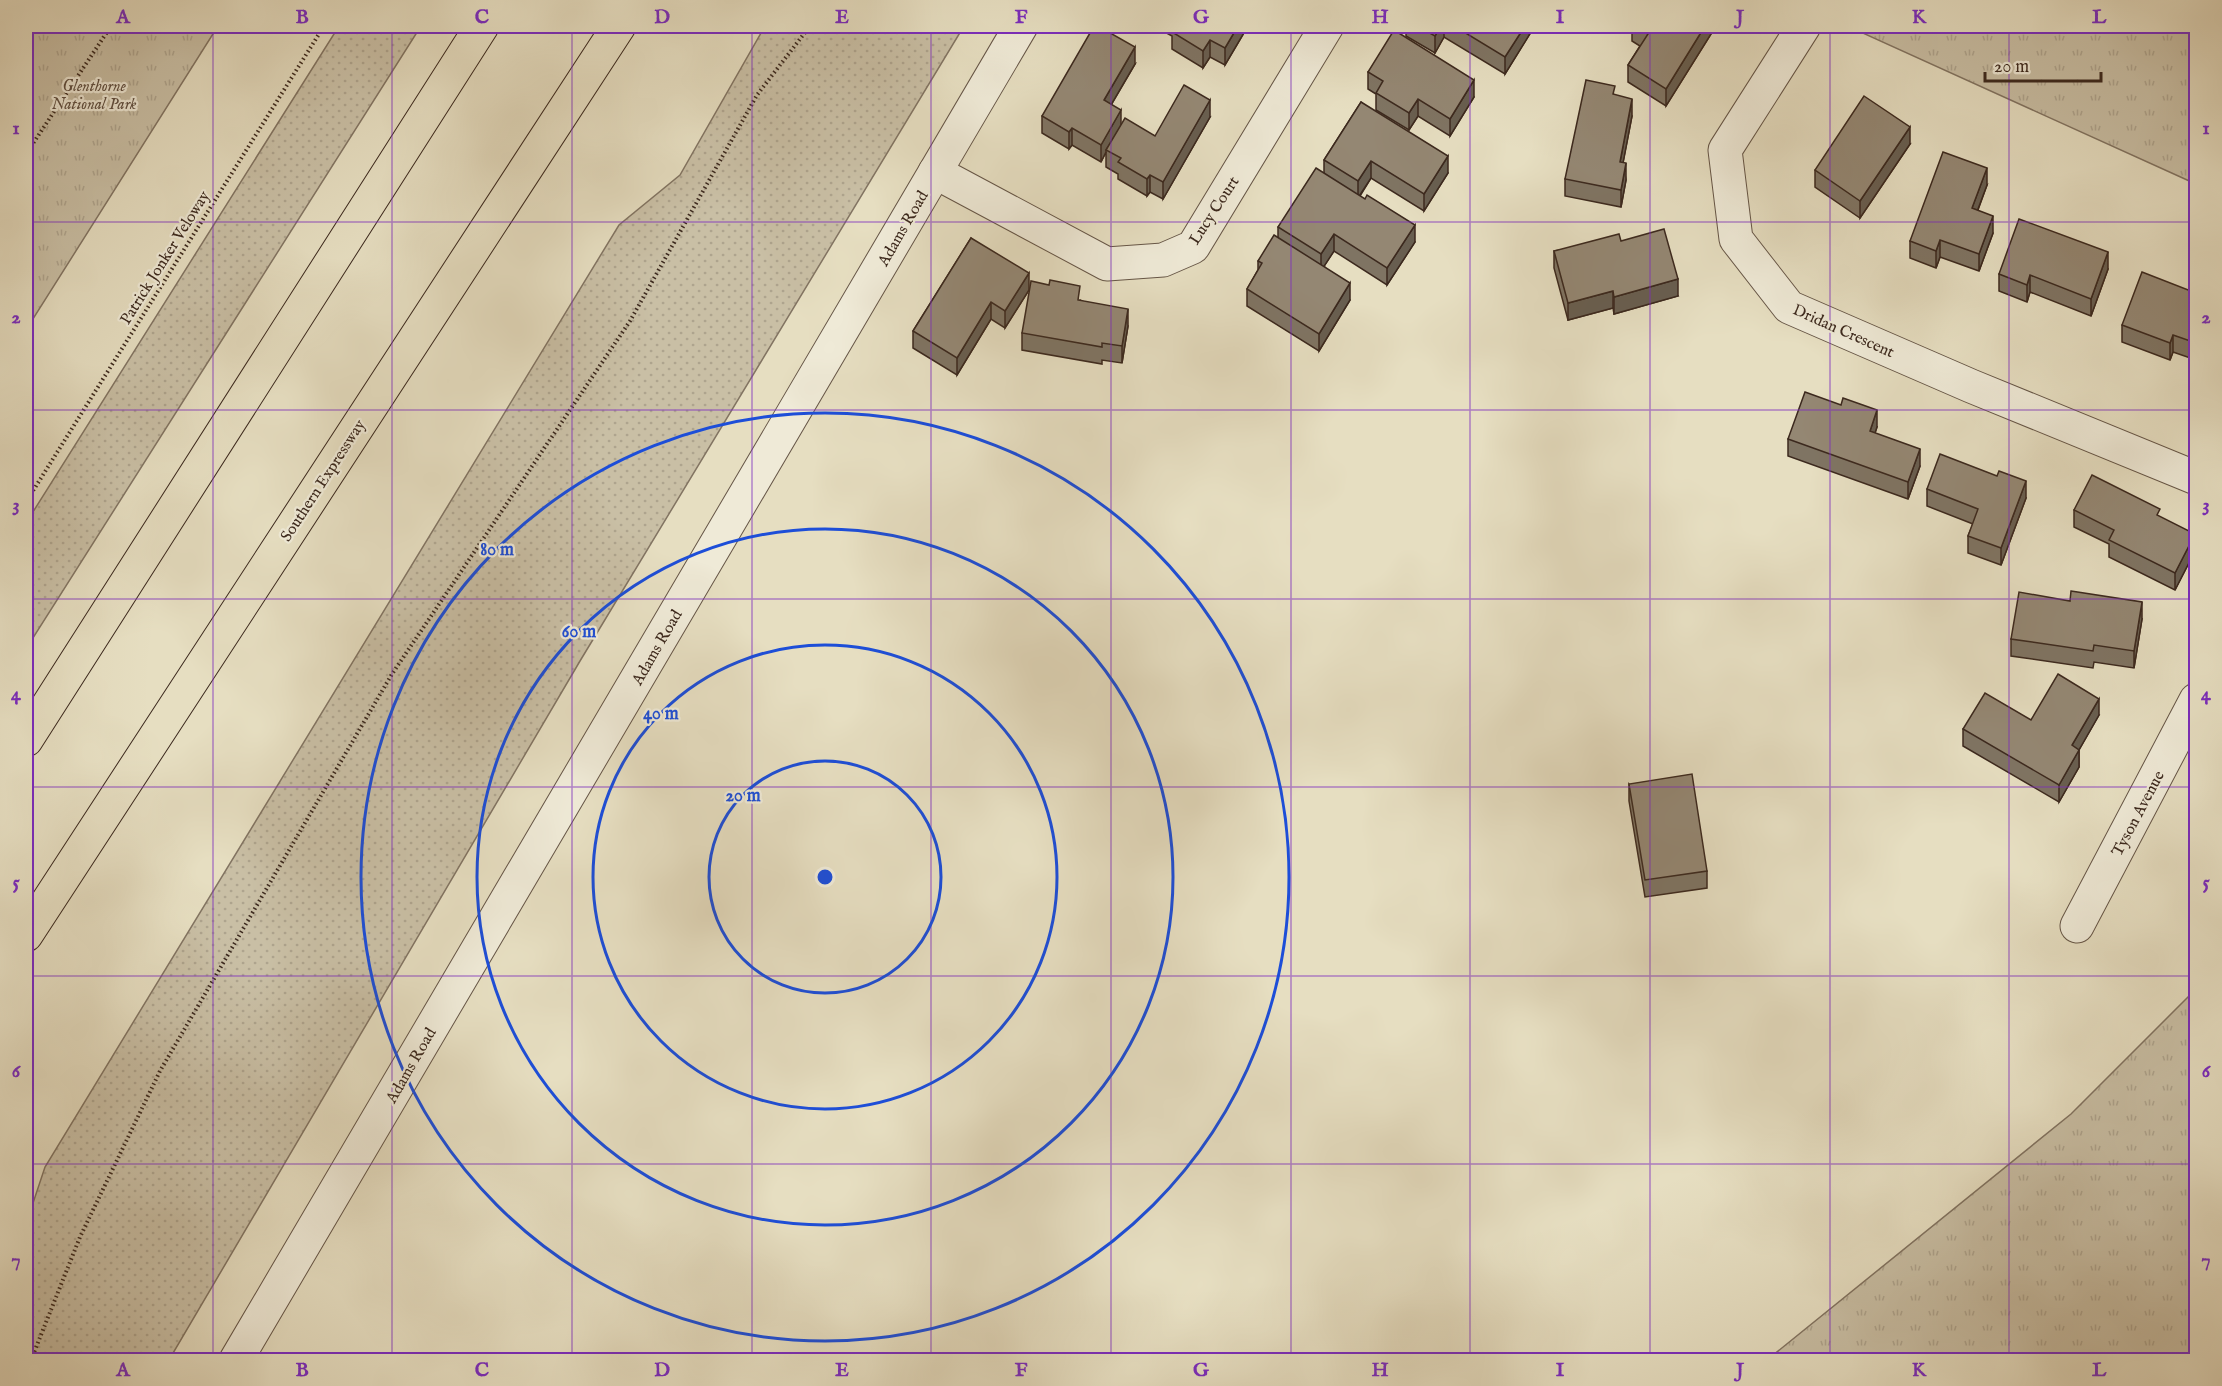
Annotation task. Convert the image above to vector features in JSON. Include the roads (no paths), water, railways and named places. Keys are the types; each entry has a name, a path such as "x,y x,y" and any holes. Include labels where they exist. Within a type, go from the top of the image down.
{"highway":[{"path":"26,740 482,26"},
{"name":"Southern Expressway","path":"26,935 619,26"}],"street":[{"name":"Adams Road","path":"236,1360 1021,26"},
{"name":"Lucy Court","path":"935,172 1107,264 1163,260 1193,247 1327,26"},
{"name":"Dridan Crescent","path":"1804,26 1725,150 1736,239 1789,307 1971,386 2196,478"},
{"name":"Tyson Avenue","path":"2077,926 2196,700"}],"park label":[{"name":"Glenthorne National Park","path":"94,94"}]}
